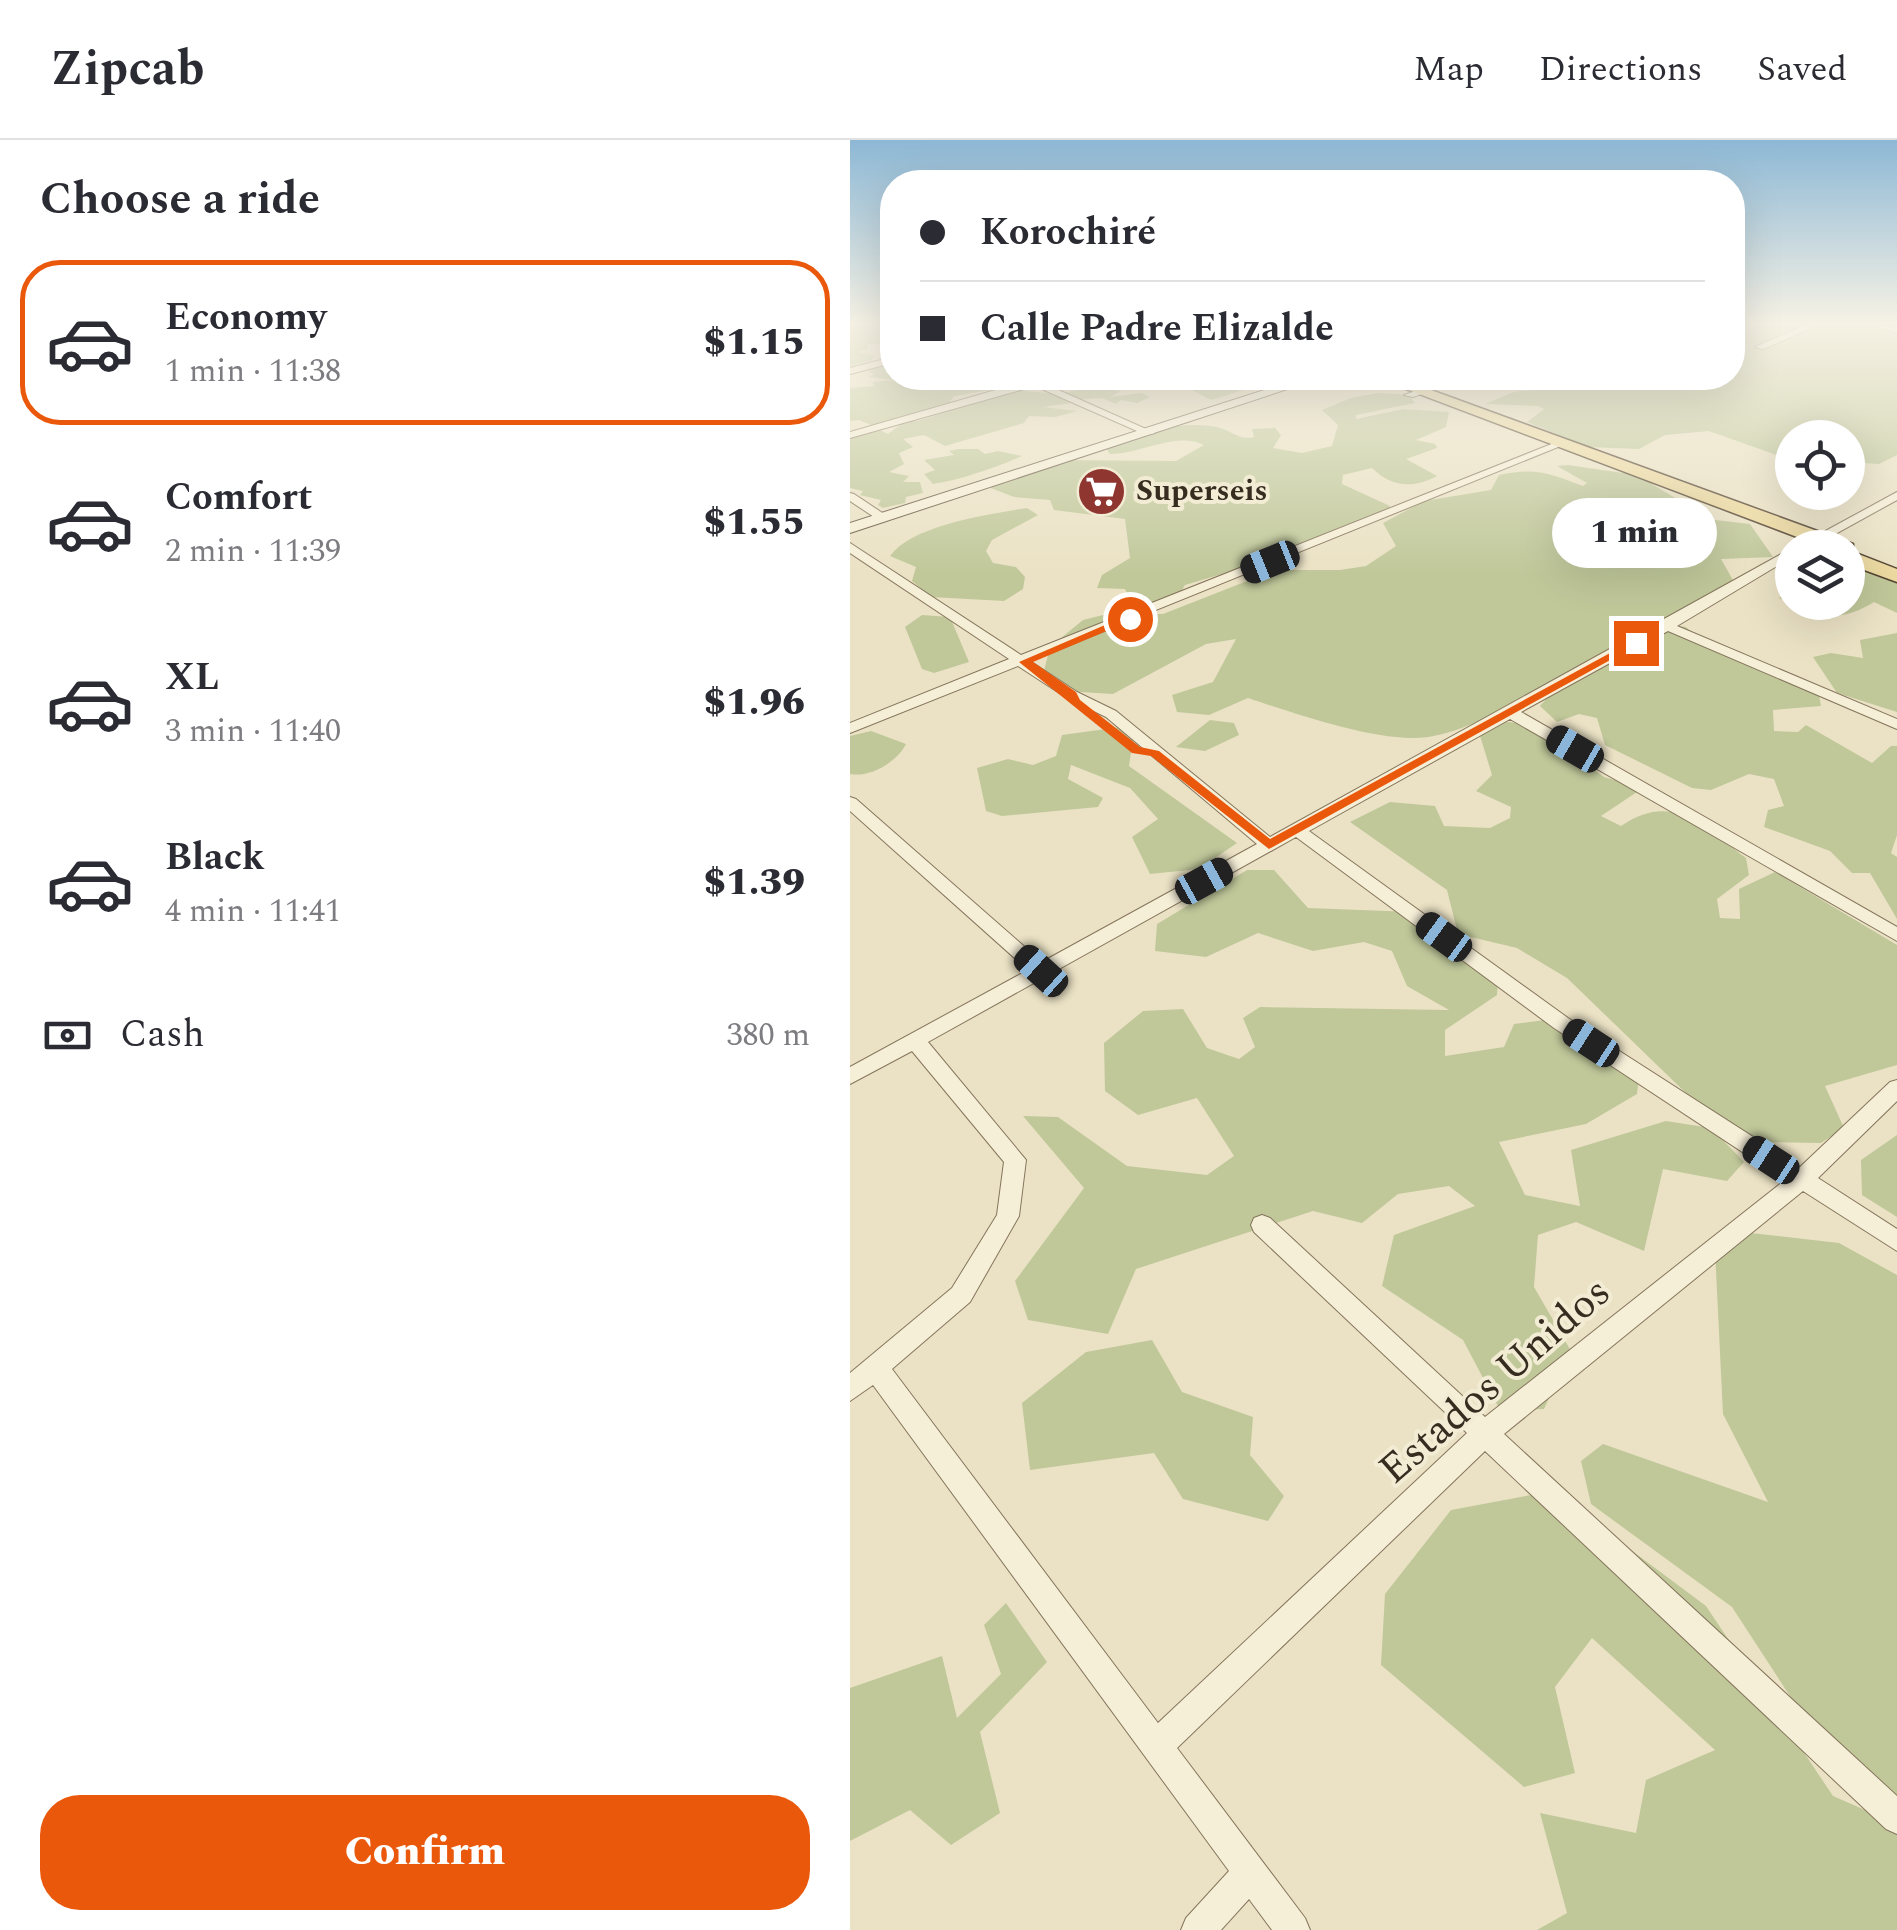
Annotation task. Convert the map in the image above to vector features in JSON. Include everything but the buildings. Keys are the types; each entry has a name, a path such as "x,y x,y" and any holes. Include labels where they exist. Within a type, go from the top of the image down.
{"main road":[{"path":"1144,431 1210,408"},
{"path":"850,528 879,515 1219,408"},
{"path":"1454,408 1775,532"},
{"path":"850,520 879,515"},
{"path":"1865,554 1897,566"},
{"path":"1865,564 1897,576"}],"street":[{"path":"850,435 948,408"},
{"path":"1091,408 1144,431"},
{"path":"850,728 1025,662 1557,446"},
{"path":"1835,530 1897,495"},
{"path":"850,496 879,515"},
{"path":"850,546 1072,695 1074,702 1136,750 1155,753 1269,845"},
{"path":"850,1076 1775,564"},
{"path":"1667,626 1897,724"},
{"path":"1510,712 1897,935"},
{"path":"850,802 1041,971"},
{"path":"1296,830 1561,1023 1897,1241"},
{"path":"850,1388 961,1295 1008,1216 1015,1160 914,1040"},
{"name":"Estados Unidos","path":"1156,1747 1485,1433 1801,1180 1897,1088"},
{"path":"1262,1225 1897,1818"},
{"path":"876,1370 1293,1930"},
{"path":"1198,1930 1250,1873"}],"green space":[{"path":"850,408 935,408 886,423 850,421"},
{"path":"960,408 1077,411 1055,417 1029,416 1024,423 945,446 924,435 903,439 913,447 899,453 904,464 889,472 909,476 903,482 920,482 923,493 906,497 905,503 883,508 878,505 881,500 850,488 850,439 878,429 888,434 905,421 918,421"},
{"path":"1393,408 1356,415 1356,419 1404,409 1449,412 1446,427 1416,440 1435,444 1437,448 1406,459 1437,476 1403,484 1372,468 1343,475 1342,484 1390,506 1386,516 1286,555 1185,585 1174,604 1131,603 1125,589 1097,588 1102,575 1130,558 1125,519 1054,510 1050,500 1014,497 988,487 1054,460 1176,461 1204,445 1182,440 1122,453 1110,454 1107,450 1131,437 1174,426 1217,427 1249,438 1254,437 1252,429 1275,428 1281,435 1273,448 1302,453 1332,446 1338,425 1322,410"},
{"path":"1541,408 1897,408 1897,455 1879,464 1865,463 1865,420 1775,420 1775,455 1709,431 1665,435 1639,449 1588,447 1527,422 1544,409"},
{"path":"949,451 1022,456 933,484 924,474 935,470 924,460 954,455"},
{"path":"1557,466 1637,475 1687,505 1666,521 1675,524 1689,517 1750,524 1773,557 1721,559 1734,582 1662,623 1686,627 1701,641 1819,695 1821,706 1773,710 1774,731 1798,732 1806,725 1872,763 1891,746 1897,746 1897,835 1891,853 1897,857 1897,919 1870,873 1852,873 1830,851 1764,827 1768,810 1784,806 1774,779 1749,774 1711,790 1692,788 1605,745 1597,718 1579,714 1557,722 1540,706 1567,675 1471,724 1451,732 1412,738 1351,729 1248,698 1209,715 1177,712 1172,695 1213,682 1236,639 1206,644 1113,694 1064,691 1044,671 1050,647 1083,620 1111,613 1163,614 1275,570 1366,566 1396,546 1383,523 1424,501 1491,490 1499,475 1512,473 1542,473 1583,486 1587,483"},
{"path":"1027,508 1038,515 992,540 986,551 993,563 1016,567 1025,577 1023,589 1004,601 931,597 912,581 916,567 890,556 915,536 933,529"},
{"path":"1865,561 1897,579 1897,613 1874,602 1865,607"},
{"path":"922,615 950,617 969,662 934,673 922,669 905,627"},
{"path":"1897,633 1897,712 1837,693 1813,657 1831,653 1863,658 1860,640"},
{"path":"1210,720 1234,723 1239,735 1205,751 1176,747"},
{"path":"1492,720 1534,725 1604,777 1643,788 1601,816 1621,826 1657,811 1673,812 1702,825 1746,858 1749,875 1717,899 1720,918 1740,919 1739,889 1775,872 1897,945 1897,1065 1825,1086 1844,1128 1821,1143 1754,1142 1719,1125 1567,978 1517,948 1458,934 1447,890 1350,822 1390,802 1435,806 1444,826 1490,828 1510,818 1511,807 1476,791 1492,775 1478,729"},
{"path":"1135,725 1129,766 1237,843 1199,869 1150,874 1132,837 1158,819 1130,788 1071,765 1068,779 1103,798 1098,807 1002,816 986,811 977,768 1008,759 1033,765 1056,756 1062,735"},
{"path":"871,731 906,744 882,767 866,774 850,774 850,736"},
{"path":"1247,870 1274,870 1308,908 1413,912 1498,980 1497,995 1445,1030 1445,1056 1504,1047 1514,1024 1545,1020 1640,1069 1637,1094 1586,1124 1499,1142 1525,1195 1580,1206 1571,1150 1666,1121 1711,1128 1744,1162 1727,1181 1663,1169 1644,1251 1576,1222 1538,1235 1534,1287 1571,1351 1544,1409 1500,1410 1463,1340 1382,1286 1394,1235 1475,1206 1449,1186 1398,1194 1362,1223 1313,1211 1136,1269 1108,1334 1028,1320 1015,1281 1084,1188 1023,1116 1058,1117 1127,1166 1207,1175 1234,1156 1197,1098 1138,1115 1105,1091 1104,1043 1143,1011 1183,1009 1207,1048 1239,1059 1255,1047 1243,1018 1260,1007 1449,1010 1407,986 1392,951 1364,942 1313,951 1258,933 1206,957 1155,951 1157,924"},
{"path":"1897,1135 1897,1217 1862,1195 1861,1160"},
{"path":"1742,1232 1839,1243 1897,1275 1897,1815 1849,1787 1732,1607 1591,1504 1581,1461 1603,1444 1768,1502 1723,1414 1715,1250"},
{"path":"1152,1340 1182,1392 1253,1417 1250,1455 1284,1496 1268,1521 1183,1499 1154,1453 1030,1470 1022,1403 1086,1352"},
{"path":"1552,1491 1706,1606 1833,1796 1897,1824 1897,1930 1537,1930 1567,1913 1540,1813 1636,1833 1646,1780 1715,1750 1592,1638 1555,1687 1575,1773 1524,1787 1381,1665 1385,1594 1451,1510"},
{"path":"1006,1603 1047,1662 980,1732 1000,1813 951,1845 910,1810 850,1841 850,1688 942,1656 957,1718 1001,1674 984,1625"}],"place":[{"name":"Superseis","path":"1101,491"}],"route":[{"path":"1130,619 1025,662 1072,695 1074,702 1136,750 1155,753 1269,845 1636,643"}]}
